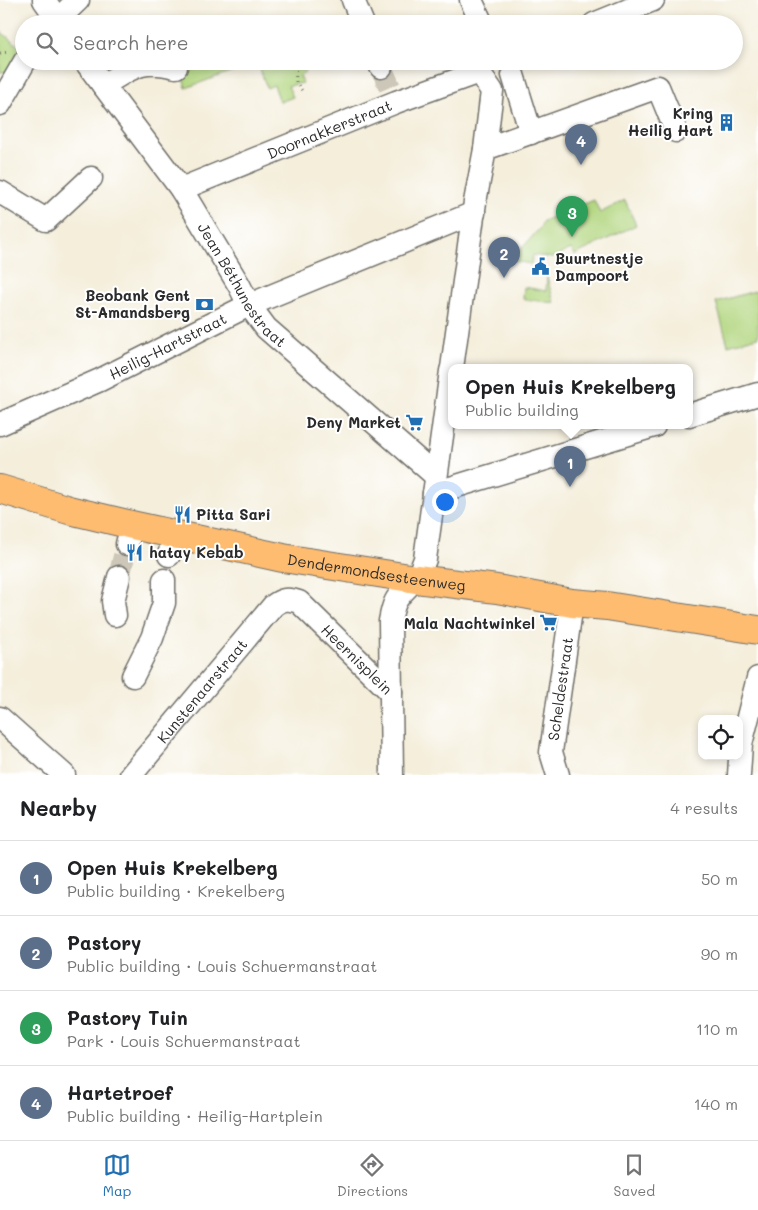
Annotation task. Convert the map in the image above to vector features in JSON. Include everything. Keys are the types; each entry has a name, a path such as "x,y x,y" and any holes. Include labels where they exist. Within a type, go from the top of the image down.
{"main road":[{"name":"Dendermondsesteenweg","path":"0,489 69,510 129,535 172,545 282,558 416,579 498,589 572,603 616,607 758,630"}],"street":[{"path":"44,0 52,15"},
{"path":"63,15 78,0"},
{"path":"353,0 359,15"},
{"path":"471,0 478,15"},
{"path":"616,15 653,0"},
{"path":"0,104 19,70"},
{"name":"Jean Béthunestraat","path":"92,70 180,189 249,304 266,328 435,484"},
{"path":"103,85 130,70"},
{"name":"Doornakkerstraat","path":"180,189 394,96 479,72 492,91 485,149"},
{"path":"513,75 531,133"},
{"path":"452,364 485,149 658,87 676,131"},
{"path":"0,192 46,220 91,178"},
{"name":"Heilig-Hartstraat","path":"0,424 100,380 249,304 474,213"},
{"path":"416,579 425,559 448,391"},
{"path":"693,414 758,394"},
{"path":"435,484 643,429"},
{"path":"115,615 113,601 119,577"},
{"name":"Heernisplein","path":"391,692 390,621 393,604 416,579"},
{"path":"133,676 152,638 164,603 164,580"},
{"name":"Heernisplein","path":"273,606 281,600 290,599 299,602 391,692"},
{"name":"Scheldestraat","path":"558,775 551,752 572,603"},
{"name":"Kunstenaarstraat","path":"132,775 273,606"},
{"path":"739,775 750,744 758,678"},
{"path":"391,692 392,775"},
{"path":"0,718 64,775"}],"path":[{"path":"295,70 296,82 303,92"}],"green space":[{"path":"0,31 15,43 15,58 6,72 0,72"},
{"path":"181,70 235,70 186,88"},
{"path":"260,70 304,70 305,73 300,76 303,83 288,86 293,97 280,102 274,85 267,88"},
{"path":"594,200 600,213 625,200 636,225 575,255 571,249 552,258 533,255 531,264 514,261 515,256 540,228 543,221"},
{"path":"547,277 554,303 523,299 524,287 546,291"},
{"path":"758,290 758,337 728,345 716,302"}],"tunnel":[{"path":"382,70 391,90"},
{"path":"119,577 127,544"}],"place":[{"name":"Kring Heilig Hart","path":"727,122"},
{"name":"Hartetroef","path":"581,165"},
{"name":"Pastory Tuin","path":"572,237"},
{"name":"Buurtnestje Dampoort","path":"541,267"},
{"name":"Pastory","path":"504,278"},
{"name":"Beobank Gent St-Amandsberg","path":"204,304"},
{"name":"Deny Market","path":"415,422"},
{"name":"Open Huis Krekelberg","path":"570,487"},
{"name":"Pitta Sari","path":"182,514"},
{"name":"hatay Kebab","path":"135,552"},
{"name":"Mala Nachtwinkel","path":"549,623"}]}
